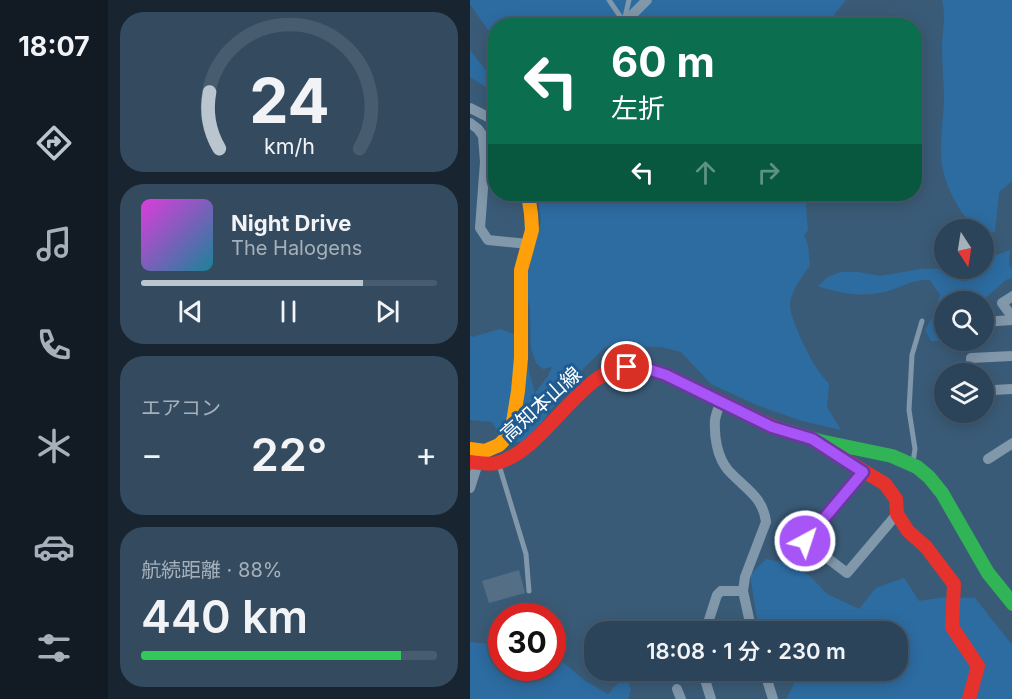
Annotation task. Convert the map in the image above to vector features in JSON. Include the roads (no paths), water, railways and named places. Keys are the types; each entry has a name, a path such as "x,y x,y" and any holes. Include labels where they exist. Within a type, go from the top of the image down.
{"main road":[{"path":"470,448 484,452 500,445 507,438 513,425 522,326 520,271 532,232 529,201"},
{"name":"高知本山線","path":"474,462 498,463 521,452 581,391 602,375 627,367 642,367 666,375 772,427 912,464 926,474 941,490 992,579 1013,604"},
{"path":"812,439 885,484 896,499 897,514 908,531 926,547 954,584 952,627 978,666 968,699"}],"street":[{"path":"629,18 647,0"},
{"path":"470,108 488,117"},
{"path":"470,123 483,136 485,162 480,228 488,240 528,244"},
{"path":"994,321 1013,319 1002,303 1013,296"},
{"path":"971,363 971,358 1013,356"},
{"path":"994,390 1013,389"},
{"path":"721,401 715,417 715,436 719,455 725,467 756,497 765,514 766,522 745,577 743,591 750,621"},
{"path":"988,459 1013,443"},
{"path":"470,488 474,462"},
{"path":"863,472 805,541 847,573 897,514"},
{"path":"709,621 717,595 721,591 743,591"},
{"path":"705,681 711,699"},
{"path":"767,681 773,699"}],"lane":[{"path":"609,0 620,18"},
{"path":"624,18 629,0"},
{"path":"912,464 915,449 909,410 912,355 922,321"},
{"path":"498,463 526,554 529,591"}]}
